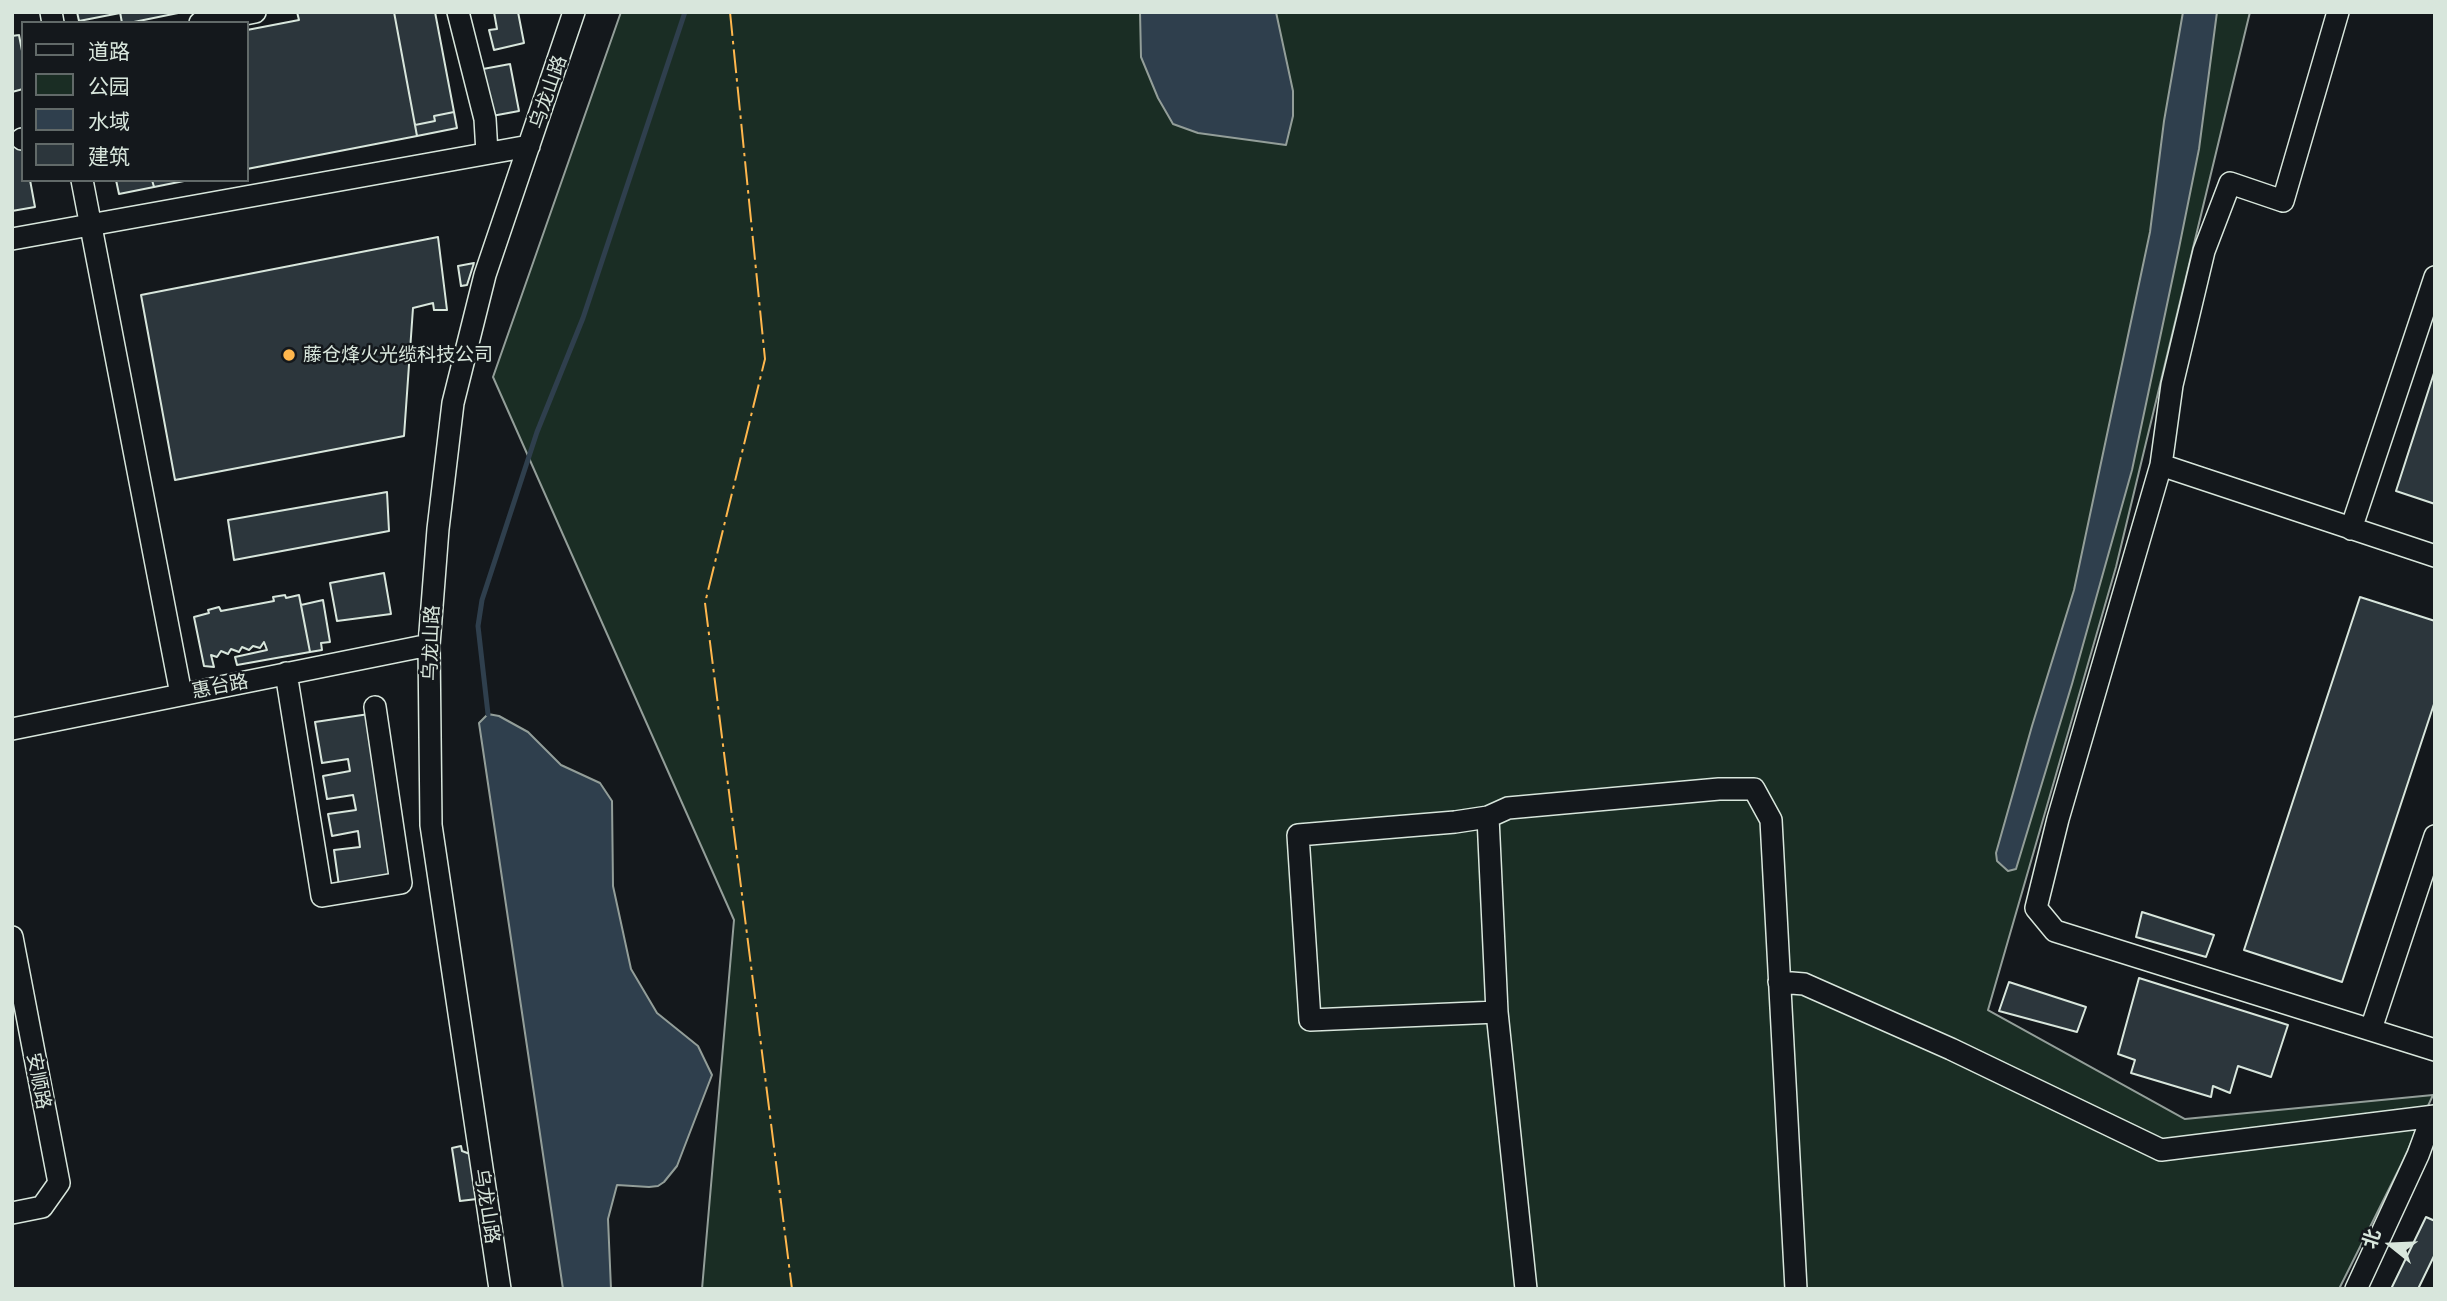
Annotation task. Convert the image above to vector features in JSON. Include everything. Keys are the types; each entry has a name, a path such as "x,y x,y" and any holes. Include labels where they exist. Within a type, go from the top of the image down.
{"street":[{"path":"210,21 255,12"},
{"path":"458,12 485,119 487,153"},
{"name":"乌龙山路","path":"500,1289 431,825 429,645 438,529 453,403 485,275 574,12"},
{"path":"2338,12 2283,201 2230,183 2203,251 2172,385 2161,464 2058,819 2036,908 2054,931 2435,1050"},
{"path":"12,239 529,146"},
{"path":"82,182 181,694"},
{"path":"2351,529 2435,277"},
{"path":"2161,464 2435,556"},
{"name":"惠台路","path":"12,729 429,645"},
{"path":"286,673 322,896 401,883 375,707"},
{"path":"1497,1012 1310,1020 1298,835 1455,822 1488,817 1508,808 1718,789 1754,789 1771,820 1796,1289"},
{"path":"1488,817 1497,1012 1526,1289"},
{"path":"2371,1029 2435,836"},
{"name":"安顺路","path":"12,1213 42,1207 58,1183 13,942"},
{"path":"1779,982 1804,984 1951,1049 2161,1150 2433,1117 2356,1289"}],"green space":[{"path":"621,12 2250,12 2116,567 1988,1010 2185,1119 2433,1095 2339,1289 702,1289 734,920 493,377"}],"water":[{"path":"1140,12 1276,12 1293,91 1293,116 1286,145 1198,133 1173,124 1158,98 1141,57"},
{"path":"2183,12 2217,12 2199,149 2179,248 2132,470 2072,684 2016,869 2008,871 1997,861 1996,853 2074,590 2150,232 2164,121"},
{"path":"488,714 499,716 528,732 561,765 600,783 612,801 613,886 631,969 657,1013 698,1046 712,1075 677,1166 664,1182 649,1187 617,1185 608,1219 611,1289 563,1289 479,723"}],"building":[{"path":"77,12 120,12 120,13 79,21"},
{"path":"120,12 183,12 139,21 122,21"},
{"path":"297,12 394,12 417,136 248,169 248,30 299,20"},
{"path":"394,12 435,12 454,112 434,116 435,121 415,125"},
{"path":"494,12 518,12 524,43 494,50 489,30 497,29"},
{"path":"19,35 21,46 21,90 12,92 12,36"},
{"path":"510,64 519,111 492,116 483,69"},
{"path":"454,112 457,128 417,136 415,125 435,121 434,116"},
{"path":"12,138 21,143 21,182 30,182 35,207 12,211"},
{"path":"116,182 153,182 154,187 119,194"},
{"path":"153,182 179,182 154,187"},
{"path":"438,237 447,310 434,310 433,303 413,308 404,436 175,480 141,295"},
{"path":"474,263 467,285 461,286 458,266"},
{"path":"2435,370 2435,504 2396,491"},
{"path":"387,492 389,531 234,560 228,520"},
{"path":"384,573 391,614 337,621 330,583"},
{"path":"285,595 286,598 299,595 310,652 237,665 235,657 267,650 264,642 260,648 253,646 249,650 242,647 239,652 231,649 228,654 221,651 217,657 211,655 214,667 204,666 194,617 219,607 221,611 274,601 273,597"},
{"path":"2360,597 2435,621 2435,701 2342,982 2244,950"},
{"path":"323,600 330,642 321,643 322,650 310,652 301,605"},
{"path":"369,714 394,877 339,886 334,850 360,847 358,831 332,836 328,814 356,810 353,795 327,799 323,776 350,771 348,759 322,763 315,722"},
{"path":"2142,912 2214,935 2206,957 2136,937"},
{"path":"2139,978 2288,1025 2271,1077 2238,1066 2230,1093 2213,1086 2211,1097 2131,1073 2135,1060 2118,1054"},
{"path":"2009,982 2086,1007 2077,1032 1999,1011"},
{"path":"461,1146 462,1151 470,1154 477,1199 460,1201 452,1148"},
{"path":"2426,1217 2435,1221 2435,1254 2418,1289 2391,1289"}],"waterway":[{"path":"488,714 478,626 482,600 537,432 583,318 685,12"}],"power":[{"path":"730,12 765,359 705,603 792,1289"}],"place":[{"name":"藤仓烽火光缆科技公司","path":"289,355"}]}
